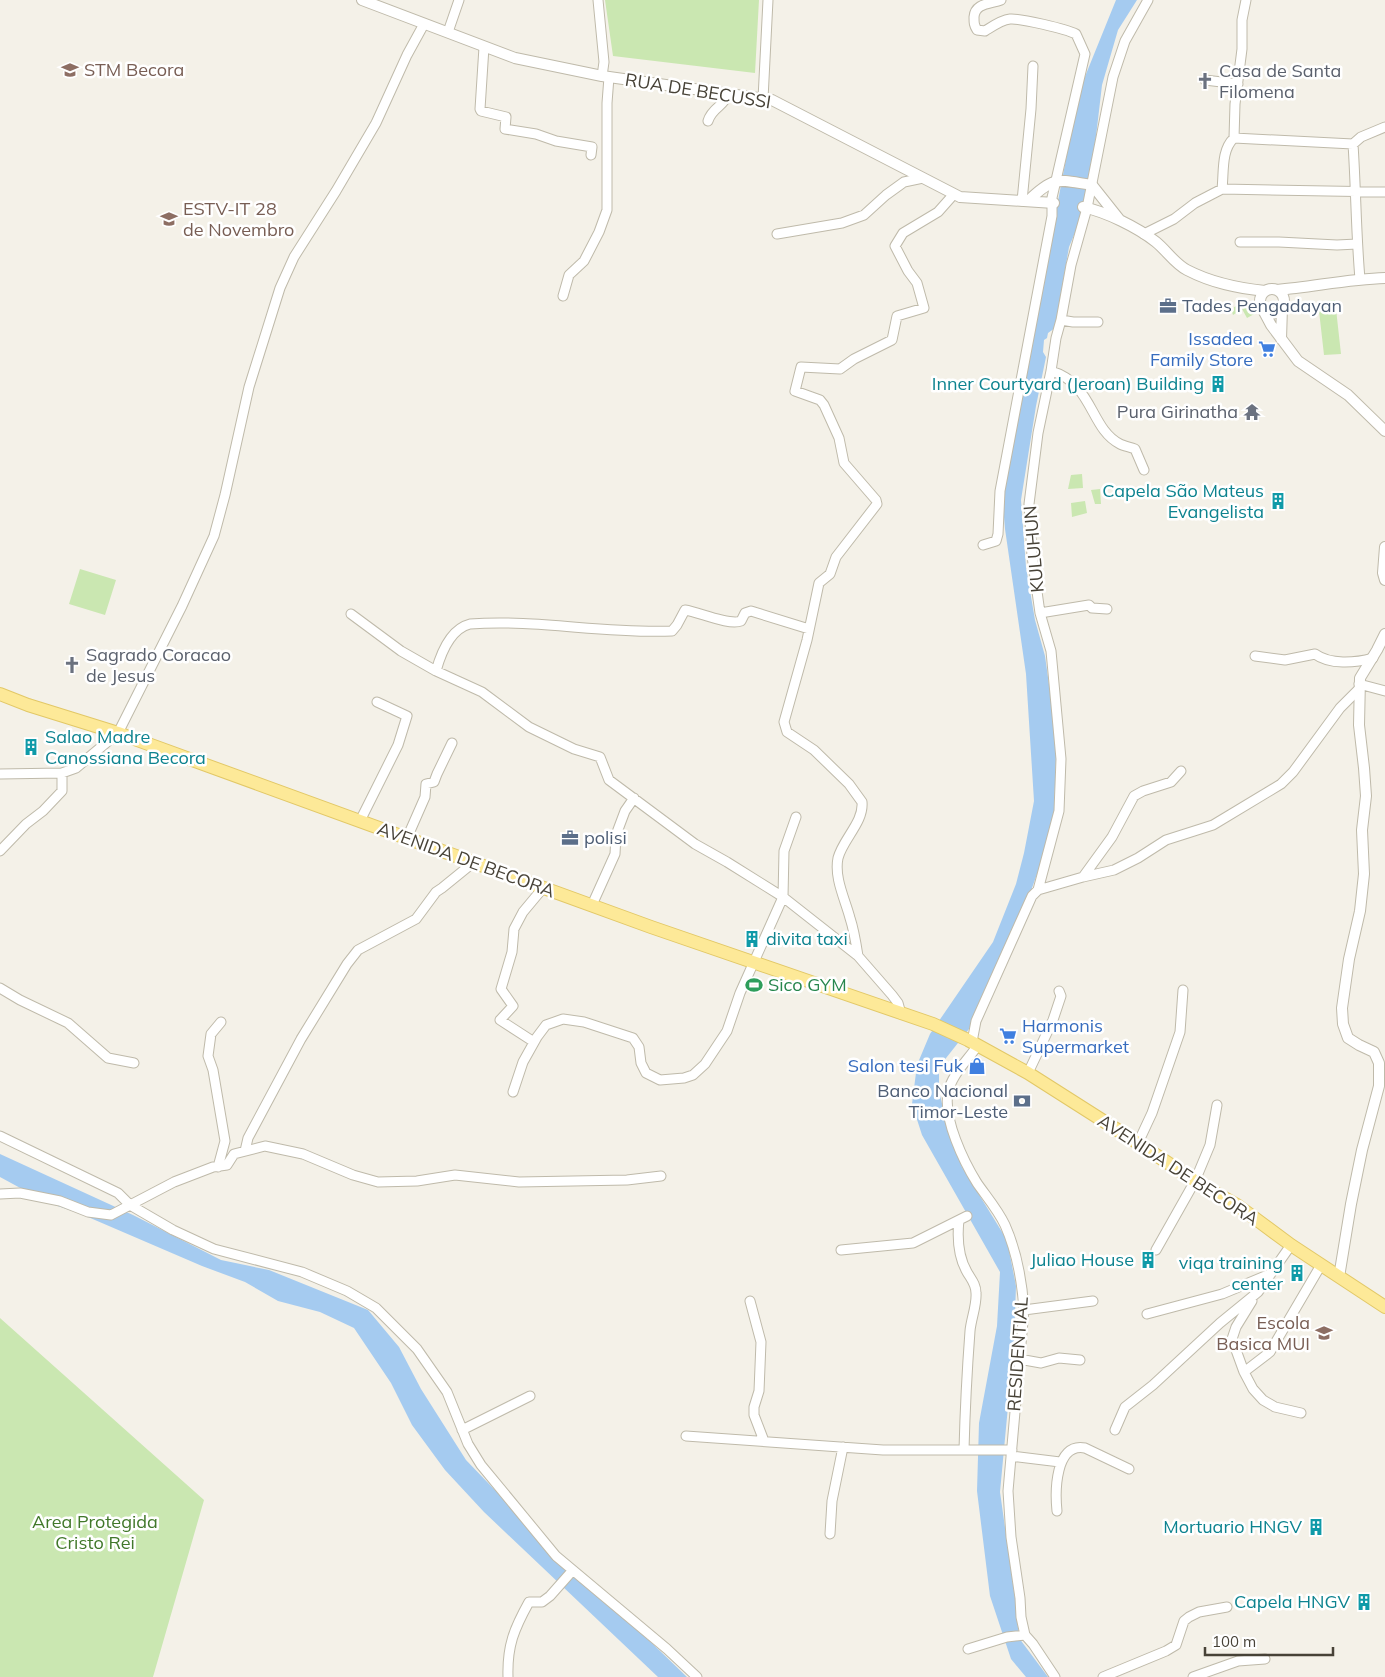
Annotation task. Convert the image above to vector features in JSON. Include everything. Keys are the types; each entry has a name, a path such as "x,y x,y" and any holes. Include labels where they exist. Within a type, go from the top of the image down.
{"main road":[{"name":"AVENIDA DE BECORA","path":"0,694 28,705 118,733 543,888 934,1024 973,1042 1028,1073 1195,1181 1237,1205 1291,1245 1385,1307"}],"street":[{"name":"RUA DE BECUSSI","path":"362,0 515,58 606,76 772,100 960,197 1052,202"},
{"path":"448,32 459,0"},
{"path":"563,296 569,275 584,262 599,232 607,210 606,76 598,0"},
{"path":"763,99 768,0"},
{"path":"983,545 996,541 998,534 1000,491 1050,226 1052,202 1085,54 1076,34 1066,30 1012,18 998,22 985,31 978,30 974,25 974,14 978,7 1000,0"},
{"name":"KULUHUN","path":"973,1042 976,1021 1032,896 1038,890 1059,811 1061,759 1051,651 1040,614 1032,556 1029,504 1038,433 1052,370 1056,338 1071,265 1091,185 1113,77 1125,41 1148,0"},
{"path":"1222,189 1225,151 1234,138 1235,104 1242,49 1242,20 1246,0"},
{"path":"0,774 62,773 76,768 118,733 182,606 214,536 249,387 280,288 294,256 336,191 376,123 407,55 424,24"},
{"path":"484,47 481,111 506,117 505,129 592,147 591,155"},
{"path":"1025,201 1032,66"},
{"path":"1205,80 1238,84"},
{"path":"708,121 710,113 727,100 728,94"},
{"path":"1234,138 1353,144 1361,137 1385,127"},
{"path":"1353,144 1360,279"},
{"path":"777,234 842,223 864,215 904,182 924,178"},
{"path":"1025,201 1041,188 1058,180 1091,185 1122,222"},
{"path":"1144,234 1174,219 1195,203 1222,189 1385,192"},
{"path":"858,956 839,878 838,866 840,852 860,814 862,802 849,784 814,750 785,730 784,722 809,629 819,582 830,574 836,557 877,504 874,496 844,463 839,438 824,405 820,400 795,391 801,367 840,369 854,359 892,340 897,316 924,308 918,283 908,271 895,246 903,233 938,212 954,194"},
{"path":"1085,208 1102,212 1144,234 1155,241 1185,269 1216,282 1238,288 1265,291 1301,288 1360,279 1385,278"},
{"path":"1240,242 1357,244"},
{"path":"1238,288 1271,313 1279,310 1301,288"},
{"path":"1276,290 1282,295 1281,339"},
{"path":"1265,291 1260,298 1261,306 1281,339 1298,361 1348,395 1385,431"},
{"path":"1061,320 1098,322"},
{"path":"1052,370 1062,374 1082,392 1104,430 1118,444 1135,449 1144,470"},
{"path":"1385,547 1385,580"},
{"path":"1040,614 1089,605 1092,608 1107,609"},
{"path":"436,671 439,661 455,632 462,626 470,624 519,622 607,631 657,632 672,631 684,610 694,611 733,623 741,620 746,613 751,611 809,629"},
{"path":"351,614 401,651 436,671 482,692 529,726 574,749 600,757 609,780 695,844 783,897 858,956 892,995 901,1014"},
{"path":"1339,1277 1362,1150 1382,1077 1374,1052 1348,1038 1343,1024 1342,1008 1349,959 1360,911 1364,874 1362,830 1366,796 1359,725 1360,678 1385,634"},
{"path":"1255,656 1285,660 1315,654 1323,660 1357,662 1373,658"},
{"path":"1038,890 1114,870 1138,858 1166,840 1213,824 1281,784 1293,772 1340,708 1359,687"},
{"path":"1359,687 1385,691"},
{"path":"360,821 398,745 407,716 377,702"},
{"path":"407,838 425,797 426,784 434,782 452,743"},
{"path":"1083,878 1112,837 1134,796 1171,782 1181,771"},
{"path":"0,851 62,791 62,773"},
{"path":"592,905 615,854 616,835 625,811 634,798"},
{"path":"513,1092 523,1062 534,1042 546,1025 563,1019 584,1022 633,1038 639,1046 646,1073 660,1080 684,1078 693,1075 705,1064 727,1031 740,993 783,897 784,851 796,817"},
{"path":"245,1151 248,1138 300,1039 347,964 358,950 416,919 436,892 474,862"},
{"path":"534,1042 500,1020 513,1006 501,989 512,952 514,929 523,912 543,888"},
{"path":"0,988 20,1000 49,1012 68,1023 108,1058 134,1063"},
{"path":"1138,1143 1152,1113 1180,1032 1183,990"},
{"path":"1028,1073 1053,1020 1061,996 1058,992"},
{"path":"218,1167 224,1141 213,1070 208,1056 212,1034 221,1022"},
{"name":"RESIDENTIAL","path":"973,1042 960,1070 949,1087 947,1096 948,1114 952,1129 969,1170 1004,1222 1017,1256 1023,1287 1024,1310 1009,1452 1008,1491 1011,1538 1025,1635 1055,1677"},
{"path":"1156,1250 1195,1181 1210,1145 1217,1105"},
{"path":"0,1136 118,1193 130,1205 173,1230 214,1249 302,1272 347,1291 376,1308 417,1348 447,1392 468,1444 481,1465 556,1556 667,1649 697,1677"},
{"path":"0,1194 20,1193 60,1201 88,1212 111,1215 174,1182 227,1165 234,1154 265,1146 303,1154 353,1175 378,1182 417,1181 455,1175 519,1182 627,1180 661,1176"},
{"path":"840,1250 913,1243 963,1218 958,1242 961,1257 967,1272 974,1282 976,1293 970,1341 968,1450"},
{"path":"1291,1245 1236,1327 1232,1339 1244,1372 1262,1400 1275,1407 1301,1413"},
{"path":"1244,1372 1270,1352 1321,1265"},
{"path":"1147,1314 1222,1294 1270,1274"},
{"path":"1115,1430 1125,1407 1153,1385 1220,1323 1258,1292"},
{"path":"750,1301 760,1342 759,1391 754,1407 754,1415 764,1441"},
{"path":"1024,1310 1093,1301"},
{"path":"1019,1359 1041,1363 1059,1358 1080,1360"},
{"path":"462,1430 530,1396"},
{"path":"686,1436 883,1450 1009,1452 1060,1462"},
{"path":"830,1534 832,1501 843,1446"},
{"path":"1056,1511 1055,1495 1060,1462 1071,1450 1081,1447 1129,1469"},
{"path":"508,1677 508,1658 514,1628 529,1602 542,1602 550,1596 573,1570"},
{"path":"1103,1677 1173,1648 1178,1642 1184,1621 1193,1614 1226,1607"},
{"path":"968,1649 1007,1637 1025,1635"},
{"path":"1193,1677 1238,1661 1265,1659"}],"green space":[{"path":"605,0 759,0 755,73 613,56"},
{"path":"1335,300 1341,354 1324,355 1318,302"},
{"path":"1249,302 1256,313 1247,318 1242,309 1233,315 1234,307"},
{"path":"1082,474 1083,488 1068,489 1071,475"},
{"path":"1100,489 1101,504 1095,504 1091,490"},
{"path":"1085,501 1087,513 1072,517 1071,503"},
{"path":"80,569 116,580 105,615 69,604"},
{"name":"Area Protegida Cristo Rei","path":"0,1318 204,1500 153,1677 0,1677"}],"water":[{"path":"1116,0 1137,0 1118,30 1102,85 1095,145 1082,216 1069,247 1055,328 1048,333 1047,338 1044,340 1043,352 1046,357 1021,500 1026,567 1035,620 1045,656 1052,706 1056,755 1054,814 1042,860 1027,902 969,1029 939,1067 939,1091 949,1133 962,1167 1007,1240 1016,1286 1014,1342 1000,1492 1019,1638 1048,1677 1026,1677 1011,1659 990,1596 977,1491 979,1423 997,1326 1000,1272 922,1135 912,1104 917,1065 930,1034 993,942 1016,884 1034,801 1026,674 1005,529 1004,483 1071,133 1084,79"},
{"path":"0,1154 133,1215 221,1260 269,1270 368,1310 399,1347 421,1389 466,1460 517,1513 687,1677 658,1677 484,1512 445,1470 412,1425 391,1383 354,1328 320,1312 278,1301 245,1282 202,1266 81,1214 46,1202 0,1177"}],"place":[{"name":"STM Becora","path":"70,70"},
{"name":"Casa de Santa Filomena","path":"1205,81"},
{"name":"ESTV-IT 28 de Novembro","path":"169,219"},
{"name":"Tades Pengadayan","path":"1168,306"},
{"name":"Issadea Family Store","path":"1267,349"},
{"name":"Inner Courtyard (Jeroan) Building","path":"1218,384"},
{"name":"Pura Girinatha","path":"1252,412"},
{"name":"Capela São Mateus Evangelista","path":"1278,501"},
{"name":"Sagrado Coracao de Jesus","path":"72,665"},
{"name":"Salao Madre Canossiana Becora","path":"31,747"},
{"name":"polisi","path":"570,838"},
{"name":"divita taxi","path":"752,939"},
{"name":"Sico GYM","path":"754,985"},
{"name":"Harmonis Supermarket","path":"1008,1036"},
{"name":"Salon tesi Fuk","path":"977,1066"},
{"name":"Banco Nacional Timor-Leste","path":"1022,1101"},
{"name":"Juliao House","path":"1148,1260"},
{"name":"viqa training center","path":"1297,1273"},
{"name":"Escola Basica MUI","path":"1324,1333"},
{"name":"Mortuario HNGV","path":"1316,1527"},
{"name":"Capela HNGV","path":"1364,1602"}]}
